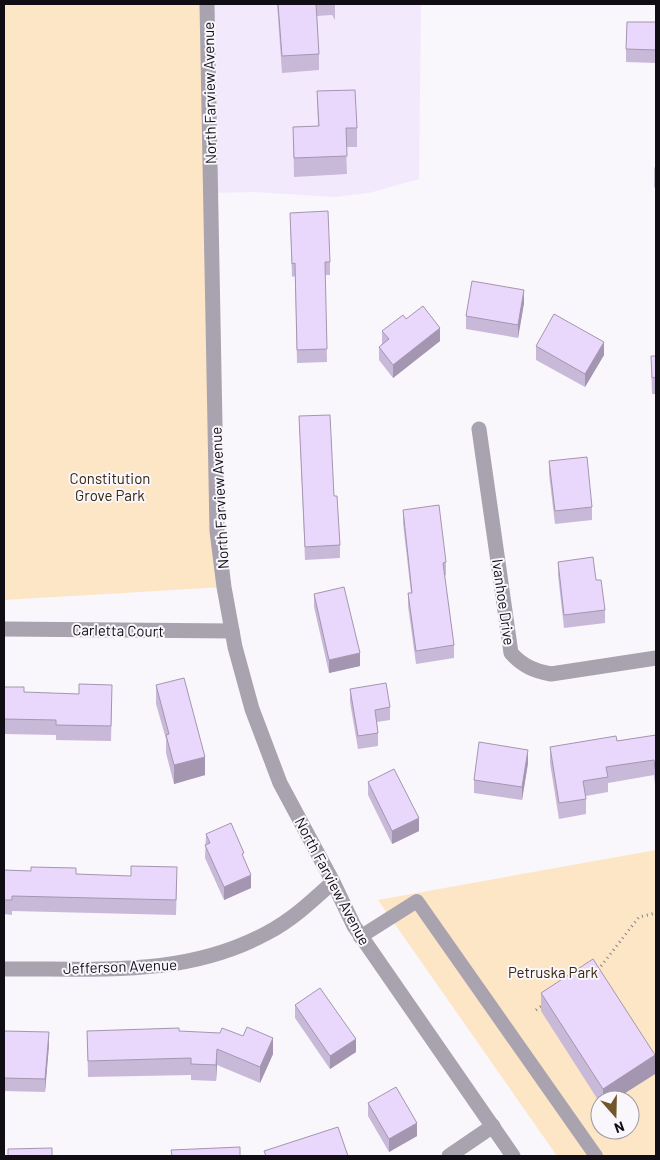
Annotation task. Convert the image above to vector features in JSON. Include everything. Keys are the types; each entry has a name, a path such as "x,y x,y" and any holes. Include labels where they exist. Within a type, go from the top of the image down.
{"street":[{"name":"North Farview Avenue","path":"207,4 217,531 232,631 252,709 280,782 360,936 513,1156"},
{"name":"Ivanhoe Drive","path":"479,429 511,653 519,662 534,671 551,674 656,658"},
{"name":"Carletta Court","path":"4,629 232,631"},
{"name":"Jefferson Avenue","path":"4,969 157,967 194,962 235,949 269,933 300,912 333,882"},
{"path":"449,1156 492,1126"}],"lane":[{"path":"360,936 417,901 596,1156"}],"path":[{"path":"590,975 598,970 639,917 656,913"},
{"path":"536,1010 551,1000"}],"shaded area":[{"path":"207,4 421,4 419,179 369,193 335,197 254,192 211,193"}],"green space":[{"name":"Constitution Grove Park","path":"4,4 207,4 224,587 4,600"},
{"name":"Petruska Park","path":"656,850 656,1156 557,1156 378,900"}],"building":[{"path":"278,4 316,4 319,54 282,56"},
{"path":"627,22 656,22 656,50 626,49"},
{"path":"355,90 357,128 346,128 347,156 294,158 293,127 319,126 317,91"},
{"path":"656,168 656,187 655,187"},
{"path":"328,211 330,262 325,262 327,349 297,350 295,263 292,264 290,213"},
{"path":"472,281 524,290 518,325 466,316"},
{"path":"423,306 440,328 393,365 379,347 389,339 382,331 403,315 406,319"},
{"path":"554,314 604,342 585,374 536,346"},
{"path":"651,356 656,356 656,377 652,378"},
{"path":"330,415 334,496 337,496 340,545 305,547 299,416"},
{"path":"587,457 592,507 555,511 549,461"},
{"path":"439,505 446,562 443,563 454,645 416,651 408,593 412,593 403,510"},
{"path":"593,557 596,580 601,580 605,610 564,615 558,562"},
{"path":"344,587 360,653 329,660 314,594"},
{"path":"184,678 205,757 174,765 166,735 169,734 156,685"},
{"path":"386,683 390,707 375,710 378,733 358,736 350,689"},
{"path":"79,684 112,685 111,726 56,725 56,720 4,719 4,687 24,687 24,692 79,694"},
{"path":"656,735 656,769 654,760 606,767 608,777 583,781 586,799 559,803 550,747 616,736 617,741"},
{"path":"479,742 528,750 522,787 474,780"},
{"path":"394,769 419,818 392,831 368,782"},
{"path":"231,823 251,875 224,887 205,845 210,843 206,834"},
{"path":"131,866 177,867 176,900 12,896 12,900 4,900 4,870 31,871 31,867 76,868 76,874 131,876"},
{"path":"593,959 655,1055 603,1089 541,993"},
{"path":"320,988 356,1039 330,1056 295,1005"},
{"path":"247,1027 273,1038 260,1067 217,1049 216,1065 191,1064 191,1058 88,1061 87,1031 179,1028 179,1031 220,1033 222,1028 243,1036"},
{"path":"4,1031 49,1032 45,1079 4,1078"},
{"path":"396,1087 417,1123 389,1139 368,1103"},
{"path":"338,1127 348,1156 266,1156 264,1151"},
{"path":"240,1147 240,1156 172,1156 171,1150"},
{"path":"52,1148 52,1156 8,1156 8,1149"}]}
